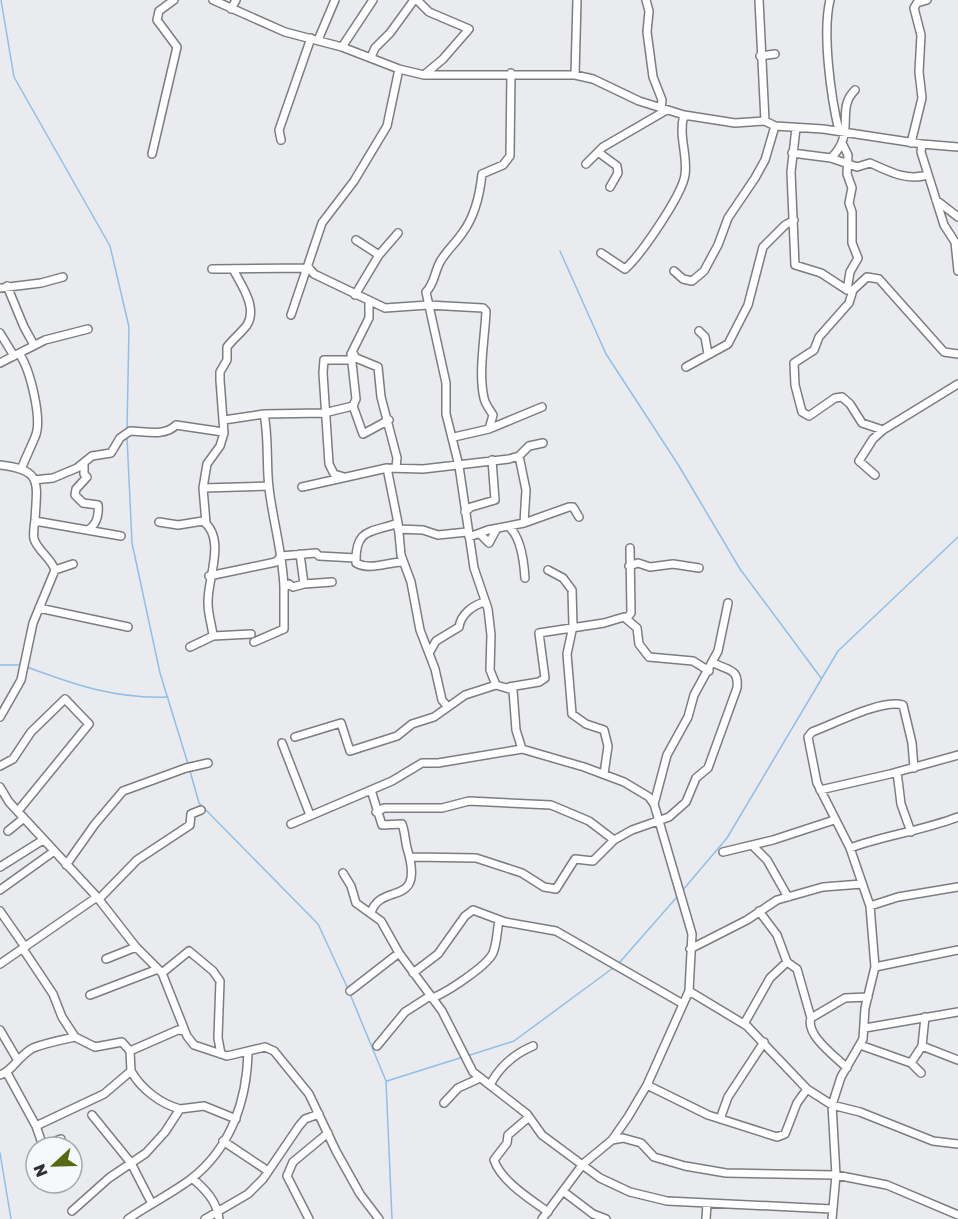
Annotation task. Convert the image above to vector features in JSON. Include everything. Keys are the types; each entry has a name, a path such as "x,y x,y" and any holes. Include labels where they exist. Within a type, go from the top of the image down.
{"street":[{"path":"152,154 177,46 157,20 159,11 174,0"},
{"path":"213,0 264,24 342,46 399,69 424,75 575,75 593,79 639,101 684,115 735,123 765,121 775,126 958,147"},
{"path":"231,9 236,0"},
{"path":"281,140 279,130 314,39 335,0"},
{"path":"342,46 373,0"},
{"path":"371,57 375,48 416,0 429,12 469,30 443,59 424,75"},
{"path":"575,75 577,0"},
{"path":"646,0 649,11 647,32 653,77 663,109"},
{"path":"759,0 760,57 765,121"},
{"path":"830,0 827,32 832,102 842,132"},
{"path":"911,143 922,98 919,72 921,35 914,8 917,3 927,0"},
{"path":"760,57 775,54"},
{"path":"291,315 309,268 309,255 322,223 354,181 387,126 399,69"},
{"path":"496,685 490,670 491,635 485,602 474,568 454,437 447,422 446,383 435,324 426,292 434,284 439,263 469,223 480,191 482,174 503,165 510,156 512,74"},
{"path":"855,90 846,101 842,132 843,145 848,155 847,164 852,188 849,203 852,212 852,243 858,258 850,272 849,303 819,337 814,350 794,363 795,385 802,412 808,416 835,398 842,397 850,404 862,423 882,430"},
{"path":"586,164 598,152 663,109"},
{"path":"602,254 626,269 663,222 685,178 681,134 684,115"},
{"path":"674,271 683,279 692,281 704,272 718,245 728,218 765,160 775,126"},
{"path":"796,128 792,153 795,266 821,273 850,290"},
{"path":"922,144 921,152 935,199 944,225 955,242 958,271"},
{"path":"831,158 843,145"},
{"path":"598,152 617,166 618,173 610,187"},
{"path":"792,153 831,158 856,166 870,163 891,174 911,178 923,176"},
{"path":"935,199 958,217"},
{"path":"686,367 731,340 748,305 763,247 784,225 794,220"},
{"path":"355,295 379,255 398,233"},
{"path":"356,240 379,255"},
{"path":"212,269 309,268"},
{"path":"309,268 314,274 369,302 393,309 428,305 483,308 486,311 487,325 482,367 484,397 493,415 489,429"},
{"path":"213,636 208,616 209,576 213,569 215,554 213,537 206,524 203,488 207,464 220,446 223,432 220,372 227,360 227,347 246,326 250,316 248,297 233,270"},
{"path":"34,345 4,287 41,284 63,277"},
{"path":"850,290 867,277 879,279 944,352 958,354"},
{"path":"369,302 369,318 352,356 356,399 353,406 363,434 389,420"},
{"path":"0,363 34,345 88,329"},
{"path":"699,331 705,337 708,354"},
{"path":"0,333 26,364 35,397 37,431 22,467"},
{"path":"344,477 334,474 329,464 324,413 324,360 352,356 378,366 381,397 389,420 397,458 396,467"},
{"path":"875,475 859,461 873,439 882,430 958,384"},
{"path":"224,420 264,414 324,413 353,406"},
{"path":"454,437 489,429 542,407"},
{"path":"254,642 284,628 284,588 269,486 267,429 264,414"},
{"path":"34,480 53,478 84,463 92,456 111,453 120,438 130,431 149,433 172,429 176,425 223,432"},
{"path":"302,487 387,468 423,469 459,466 519,456 529,446 543,443"},
{"path":"519,456 526,490 524,523"},
{"path":"465,512 471,507 495,500 492,460"},
{"path":"84,463 84,474 87,477 75,489 75,495 83,503 98,505 99,515 93,527 88,530"},
{"path":"0,465 22,467 29,471 34,480 34,537 53,562 55,570 33,622 21,680 0,717"},
{"path":"387,468 403,562 411,582 420,630 442,700 447,706"},
{"path":"203,488 269,486"},
{"path":"403,562 365,567 356,563 357,544 363,534 398,526 438,535 468,535 524,523 569,507 573,507 579,517"},
{"path":"35,521 121,536"},
{"path":"159,522 178,525 202,521 206,524"},
{"path":"509,527 513,530 522,555 525,578"},
{"path":"480,534 489,543 496,530"},
{"path":"295,737 341,723 350,751 397,736 412,724 434,717 465,695 496,685 509,687 539,682 544,678 539,633 627,618 631,612 630,548"},
{"path":"209,576 276,562 281,556 316,553 319,556 356,558"},
{"path":"300,555 304,584"},
{"path":"629,566 638,563 650,567 674,564 699,568"},
{"path":"55,570 73,564"},
{"path":"548,570 563,578 572,591 573,626 567,654 572,710 577,719 604,730 608,746 604,774"},
{"path":"284,588 289,584 293,587 332,582"},
{"path":"429,653 436,641 459,627 460,621 472,605 485,602"},
{"path":"654,804 667,755 688,717 693,695 714,663 728,603"},
{"path":"39,608 128,627"},
{"path":"627,618 637,628 639,644 649,657 693,661 709,670"},
{"path":"190,647 213,636 251,634"},
{"path":"412,857 476,858 522,873 544,887 556,889 575,859 593,861 614,840 659,819 669,817 686,802 696,778 708,768 727,721 738,678 734,671 714,663"},
{"path":"509,687 515,695 516,730 522,749"},
{"path":"0,766 13,759 31,732 65,699 89,724 18,811"},
{"path":"831,1219 836,1175 832,1105 835,1089 860,1045 875,967 870,906 850,848 819,790 808,743 809,734 891,704 903,705 914,768"},
{"path":"282,743 310,815"},
{"path":"291,824 371,790 422,763 438,763 522,749 604,774 624,782 649,797 659,819 692,934 689,992 647,1084 612,1140 583,1164 545,1217 497,1168 494,1160 507,1143 507,1135 530,1117"},
{"path":"819,790 914,768 958,755"},
{"path":"66,865 95,824 123,791 186,768 208,763"},
{"path":"897,772 901,804 911,832"},
{"path":"0,787 53,852 98,898 136,946 160,971 185,1032 194,1045 226,1056 265,1047 274,1051 309,1094 360,1194 379,1219"},
{"path":"371,790 376,812 382,825 402,824 412,857 411,882 373,907 372,913"},
{"path":"376,812 384,808 442,808 469,801 551,806 589,821 614,840"},
{"path":"0,964 98,898 137,860 190,825 191,814 201,810"},
{"path":"850,848 885,836 911,832 958,817"},
{"path":"8,831 24,818"},
{"path":"723,852 753,846 834,820"},
{"path":"0,867 43,840"},
{"path":"753,846 764,855 788,897"},
{"path":"0,890 53,852"},
{"path":"342,873 351,886 357,903 381,921 399,953 442,1011 473,1072 491,1083 530,1117 542,1135 600,1178 630,1192 667,1201 832,1209"},
{"path":"690,950 765,906 788,897 823,886 862,884"},
{"path":"870,906 898,897 958,887"},
{"path":"413,973 438,954 473,910 499,920 555,931 683,1004"},
{"path":"0,911 54,994 62,1017 75,1037 95,1047 122,1042 130,1051 131,1071 136,1080 156,1098 180,1109 204,1106 236,1119"},
{"path":"759,911 777,935 787,962 797,969 811,1018 811,1030 847,1068"},
{"path":"377,1046 405,1012 431,997 443,994 489,960 494,951 499,920"},
{"path":"106,959 136,946"},
{"path":"875,967 958,950"},
{"path":"90,995 160,971 189,951 213,971 220,981 218,1038 221,1054"},
{"path":"350,991 399,953"},
{"path":"744,1024 750,1009 770,978 787,962"},
{"path":"689,992 744,1024 764,1042 807,1089 832,1105 860,1112 933,1141 958,1144"},
{"path":"811,1018 845,998 868,996"},
{"path":"865,1028 958,1012"},
{"path":"911,1064 922,1046 925,1017"},
{"path":"0,1030 16,1059"},
{"path":"130,1051 178,1030 185,1032"},
{"path":"39,1135 36,1126 3,1074 16,1059 33,1048 75,1037"},
{"path":"720,1119 729,1097 764,1042"},
{"path":"860,1045 911,1064 921,1073"},
{"path":"491,1083 504,1063 522,1049 532,1046"},
{"path":"922,1046 958,1060"},
{"path":"128,1219 192,1178 224,1141 236,1119 247,1081 248,1052"},
{"path":"36,1126 104,1094 131,1071"},
{"path":"444,1103 458,1088 480,1078"},
{"path":"647,1084 720,1119 781,1137 788,1130 797,1104 807,1089"},
{"path":"72,1211 165,1132 180,1109"},
{"path":"205,1219 248,1194 268,1171 299,1125 305,1119 319,1114"},
{"path":"92,1115 131,1163 152,1204"},
{"path":"309,1219 287,1182 287,1176 293,1162 328,1133"},
{"path":"612,1140 641,1143 654,1157 726,1173 836,1175 887,1185 958,1215"},
{"path":"224,1141 268,1171"},
{"path":"192,1178 205,1189 218,1210 219,1219"},
{"path":"564,1192 593,1214 606,1219"},
{"path":"706,1219 707,1204"}],"waterway":[{"path":"1,0 14,77 110,246 129,327 127,429"},
{"path":"560,251 606,354 679,466 740,569 821,678"},
{"path":"127,437 132,543 160,673 188,764"},
{"path":"682,891 727,838 838,651 958,537"},
{"path":"0,665 20,665"},
{"path":"27,667 96,690 131,696 168,697"},
{"path":"190,771 199,803 318,924 348,989"},
{"path":"619,963 677,897"},
{"path":"467,1056 514,1041 613,968"},
{"path":"350,994 386,1081 392,1219"},
{"path":"387,1081 463,1057"},
{"path":"0,1153 11,1219"}]}
